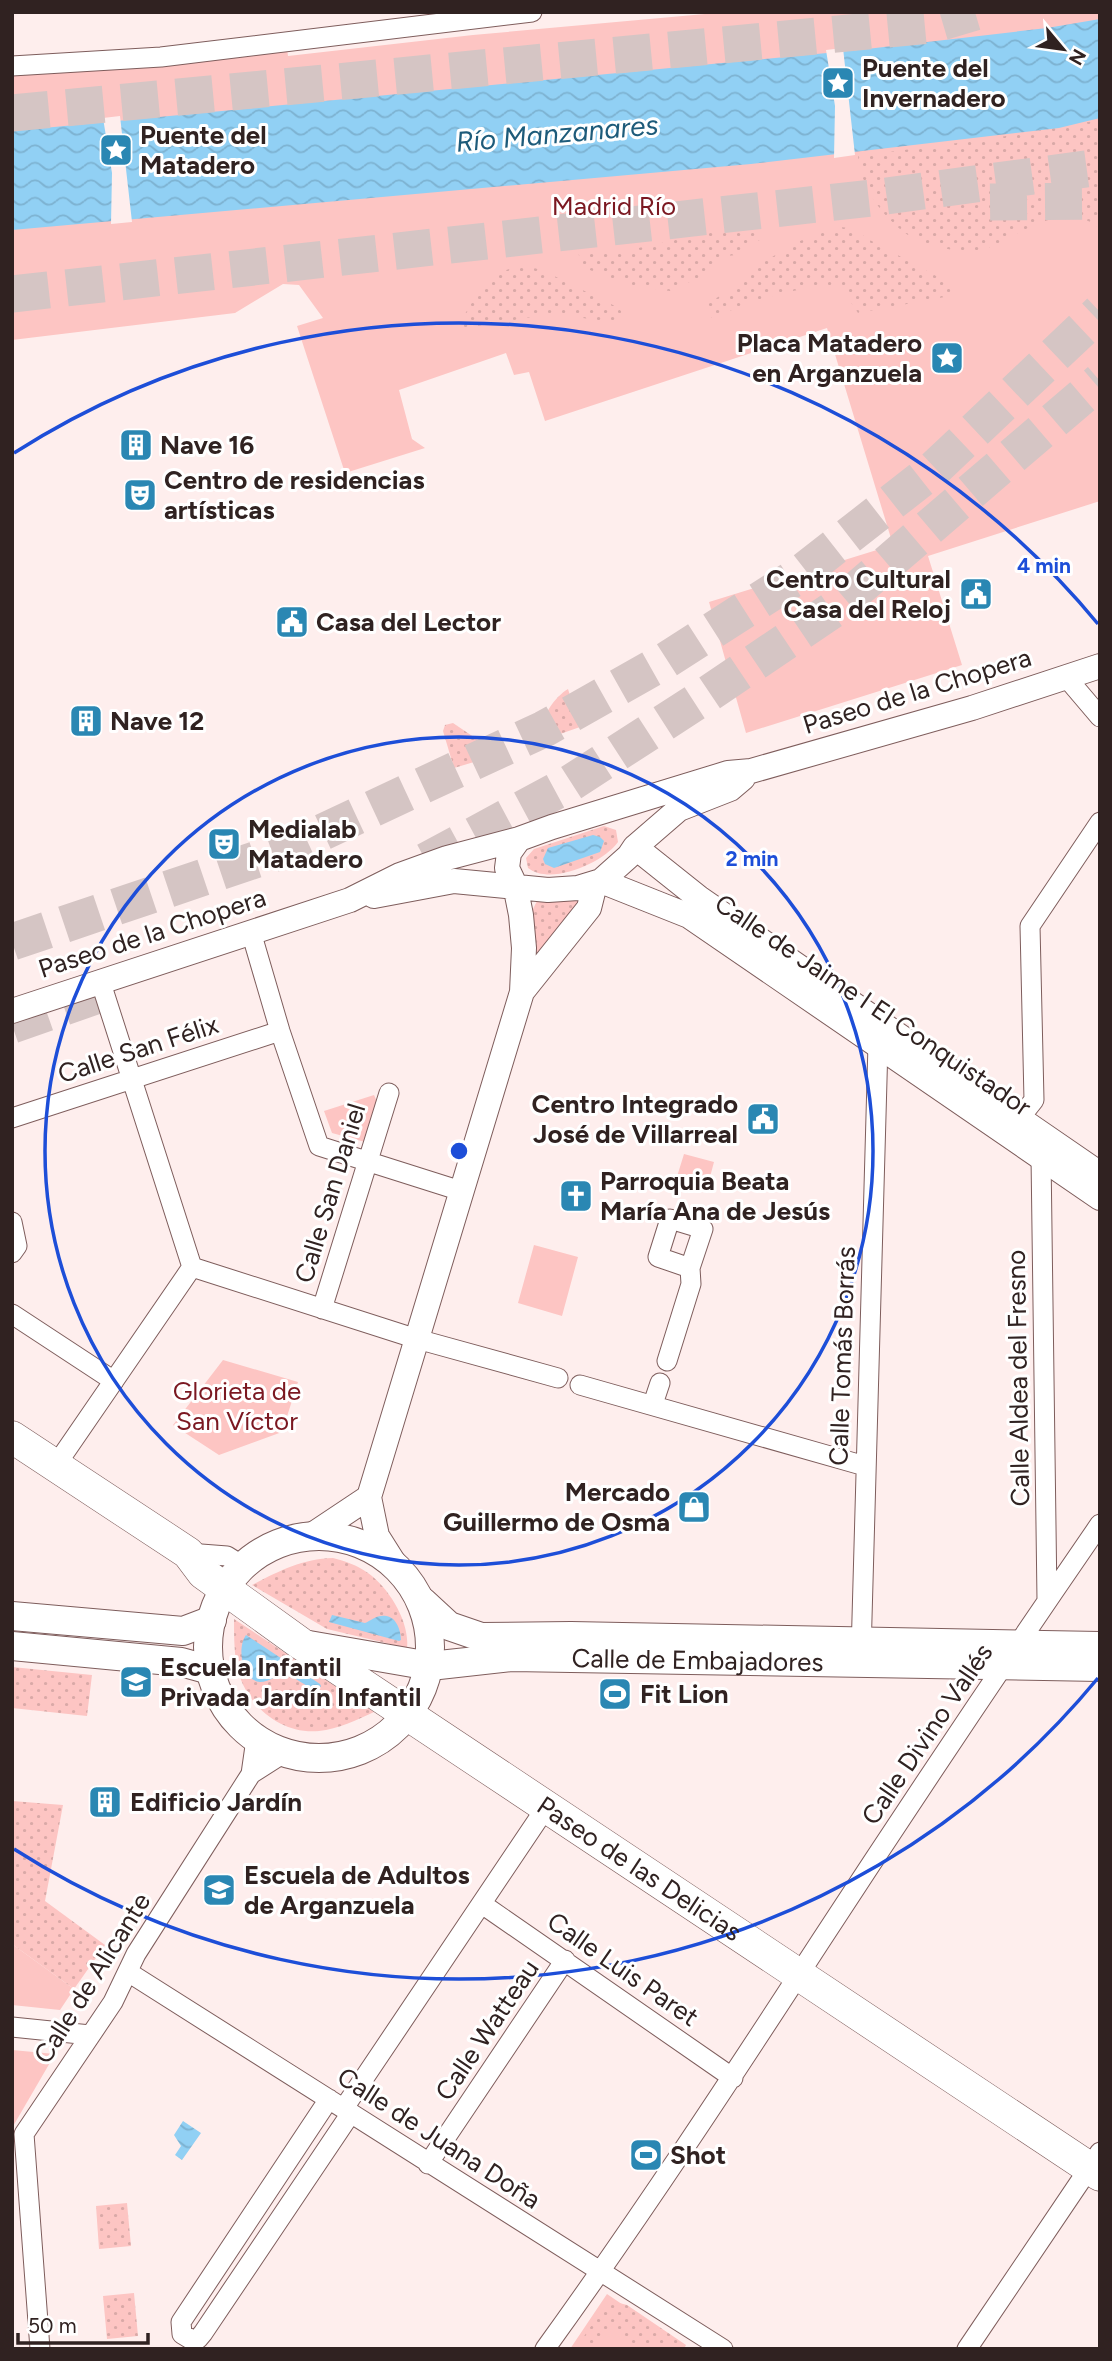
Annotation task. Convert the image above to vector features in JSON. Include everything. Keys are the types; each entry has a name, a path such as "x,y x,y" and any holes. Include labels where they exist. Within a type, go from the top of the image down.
{"main road":[{"name":"Paseo de las Delicias","path":"12,1437 188,1553 203,1573 234,1577 300,1643 800,1975 1096,2165"},
{"path":"312,1535 341,1537 369,1547 394,1563 421,1600 429,1621 430,1666 409,1714 390,1734 366,1749 339,1757 311,1759 284,1753 256,1739 229,1712 210,1670 212,1620 234,1577 275,1545 312,1535"},
{"name":"Calle de Embajadores","path":"421,1600 449,1626 481,1637 1011,1655 1100,1667"},
{"path":"12,1616 183,1631 212,1620"},
{"name":"Calle de Embajadores","path":"300,1643 430,1666 512,1657 861,1652"},
{"path":"12,1646 181,1662 210,1670"},
{"name":"Calle de Embajadores","path":"1011,1655 1100,1646"}],"street":[{"path":"12,66 161,57 532,12"},
{"name":"Paseo de la Chopera","path":"12,1011 350,900 400,875 447,858 519,839 727,773 751,771 972,708 1100,666"},
{"path":"1066,677 1100,717"},
{"name":"Paseo de la Chopera","path":"350,900 406,892 454,881 548,890 578,888 598,882 679,809 730,789 751,771"},
{"path":"604,811 624,820 631,831 635,847"},
{"path":"1019,1118 1034,1100 1030,926 1100,822"},
{"path":"394,1563 377,1535 369,1497 522,992 524,948 521,915 515,885 507,868 509,853 519,839"},
{"name":"Calle de Jaime I El Conquistador","path":"635,847 699,898 1019,1118 1097,1188"},
{"path":"522,992 589,908 598,882"},
{"name":"Calle de Jaime I El Conquistador","path":"598,882 689,916 1041,1156 1097,1188"},
{"path":"251,932 318,1146 461,1191"},
{"path":"100,980 192,1268"},
{"name":"Calle Tomás Borrás","path":"861,1652 878,1044 865,1012"},
{"name":"Calle San Félix","path":"12,1118 280,1031"},
{"name":"Calle San Daniel","path":"322,1309 389,1093"},
{"name":"Calle Aldea del Fresno","path":"1041,1156 1047,1600"},
{"path":"12,1222 17,1246 12,1253"},
{"path":"192,1268 417,1339 558,1378"},
{"path":"57,1465 192,1268"},
{"path":"667,1361 691,1276"},
{"path":"12,1314 114,1381"},
{"path":"653,1404 660,1383"},
{"path":"580,1385 865,1466"},
{"path":"312,1535 369,1497"},
{"name":"Calle Divino Vallés","path":"545,2349 601,2272 733,2078 1047,1600 1100,1524"},
{"name":"Calle de Alicante","path":"40,2349 24,2134 113,2002 136,1954 251,1774 256,1739"},
{"name":"Calle de Alicante","path":"251,1774 284,1753"},
{"path":"341,2107 203,2333 198,2339 192,2340 182,2333 181,2322 341,2107 547,1806"},
{"name":"Calle Luis Paret","path":"482,1903 733,2078"},
{"name":"Calle Watteau","path":"428,2164 565,1960"},
{"name":"Calle de Juana Doña","path":"128,1972 723,2349"},
{"path":"12,2027 90,2035"},
{"path":"967,2349 1096,2165"}],"green space":[{"name":"Madrid Río","path":"727,12 1100,12 1100,501 928,556 962,665 746,733 709,602 893,545 827,328 545,421 529,372 514,375 506,353 399,390 412,439 425,448 345,473 297,326 323,318 299,285 283,284 235,313 12,340 12,72 287,48 288,56 473,35"},
{"path":"1100,120 1100,229 1085,220 1070,217 1037,224 975,253 928,245 906,234 877,205 860,169 858,156 988,139"},
{"path":"759,222 761,239 738,255 725,256 707,274 670,291 633,286 587,269 580,262 578,250 615,253"},
{"path":"838,227 853,228 868,239 951,284 950,296 858,313 840,286 806,289 774,296 712,318 704,306 762,263 797,242"},
{"path":"526,266 542,270 619,308 622,313 619,320 609,322 570,316 538,316 465,328 461,325 462,319 486,283 502,271"},
{"path":"568,689 580,727 543,740 544,718 557,698"},
{"path":"453,723 496,752 494,756 454,768 443,731 445,725"},
{"path":"604,826 616,830 618,842 611,850 589,864 576,870 550,874 538,873 528,868 526,858 534,849"},
{"path":"580,900 535,958 533,909 537,901"},
{"path":"374,1095 378,1104 365,1142 332,1133 324,1111"},
{"path":"684,1154 714,1162 706,1192 675,1183"},
{"path":"534,1245 578,1257 562,1316 518,1303"},
{"name":"Glorieta de San Víctor","path":"223,1360 298,1382 282,1432 219,1455 173,1425"},
{"path":"333,1558 364,1570 383,1587 402,1617 407,1648 327,1629 252,1585 301,1563"},
{"path":"234,1619 374,1712 340,1726 319,1731 304,1731 276,1721 254,1702 240,1676 235,1657"},
{"path":"12,1667 92,1675 87,1716 12,1708"},
{"path":"12,1801 63,1805 45,1901 105,1945 74,1989 12,1944"},
{"path":"12,1944 74,1989 60,2010 12,2005"},
{"path":"12,2050 55,2054 12,2128"},
{"path":"127,2203 131,2246 99,2249 96,2206"},
{"path":"134,2293 138,2336 107,2339 103,2296"},
{"path":"607,2294 688,2349 570,2349"},
{"path":"612,2301 627,2305 686,2345 684,2349 643,2349 631,2342 632,2340 608,2330 593,2349 574,2349"}],"water":[{"name":"Río Manzanares","path":"1100,19 1100,118 1059,128 751,164 12,230 12,131 858,50 1047,28"},
{"path":"593,835 604,841 600,852 554,868 545,864 543,859 548,848"},
{"path":"332,1615 365,1623 379,1616 390,1617 400,1631 401,1640 329,1622"},
{"path":"246,1635 320,1684 317,1692 286,1673 264,1682 249,1676 241,1655"},
{"path":"183,2121 201,2133 182,2160 175,2155 181,2146 174,2135"}],"pier":[{"name":"Puente del Invernadero","path":"843,48 855,155 834,158 835,106 826,50"},
{"name":"Puente del Matadero","path":"120,116 132,222 111,224 112,173 103,118"}],"tunnel":[{"path":"12,113 931,25 975,12"},
{"path":"12,294 872,198 1100,167"},
{"path":"990,202 1100,201"},
{"path":"12,942 284,850 544,729 665,661 796,577 934,469 1100,312"},
{"path":"426,861 569,784 834,609 1100,381"},
{"path":"12,1025 107,992"}],"place":[{"name":"Puente del Invernadero","path":"838,83"},
{"name":"Puente del Matadero","path":"116,150"},
{"name":"Placa Matadero en Arganzuela","path":"947,358"},
{"name":"Nave 16","path":"136,445"},
{"name":"Centro de residencias artísticas","path":"140,495"},
{"name":"Centro Cultural Casa del Reloj","path":"976,594"},
{"name":"Casa del Lector","path":"292,622"},
{"name":"Nave 12","path":"86,721"},
{"name":"Medialab Matadero","path":"224,844"},
{"name":"Centro Integrado José de Villarreal","path":"763,1119"},
{"name":"Parroquia Beata María Ana de Jesús","path":"576,1196"},
{"name":"Mercado Guillermo de Osma","path":"694,1507"},
{"name":"Escuela Infantil Privada Jardín Infantil","path":"136,1682"},
{"name":"Fit Lion","path":"615,1694"},
{"name":"Edificio Jardín","path":"105,1802"},
{"name":"Escuela de Adultos de Arganzuela","path":"219,1890"},
{"name":"Shot","path":"646,2155"}]}
